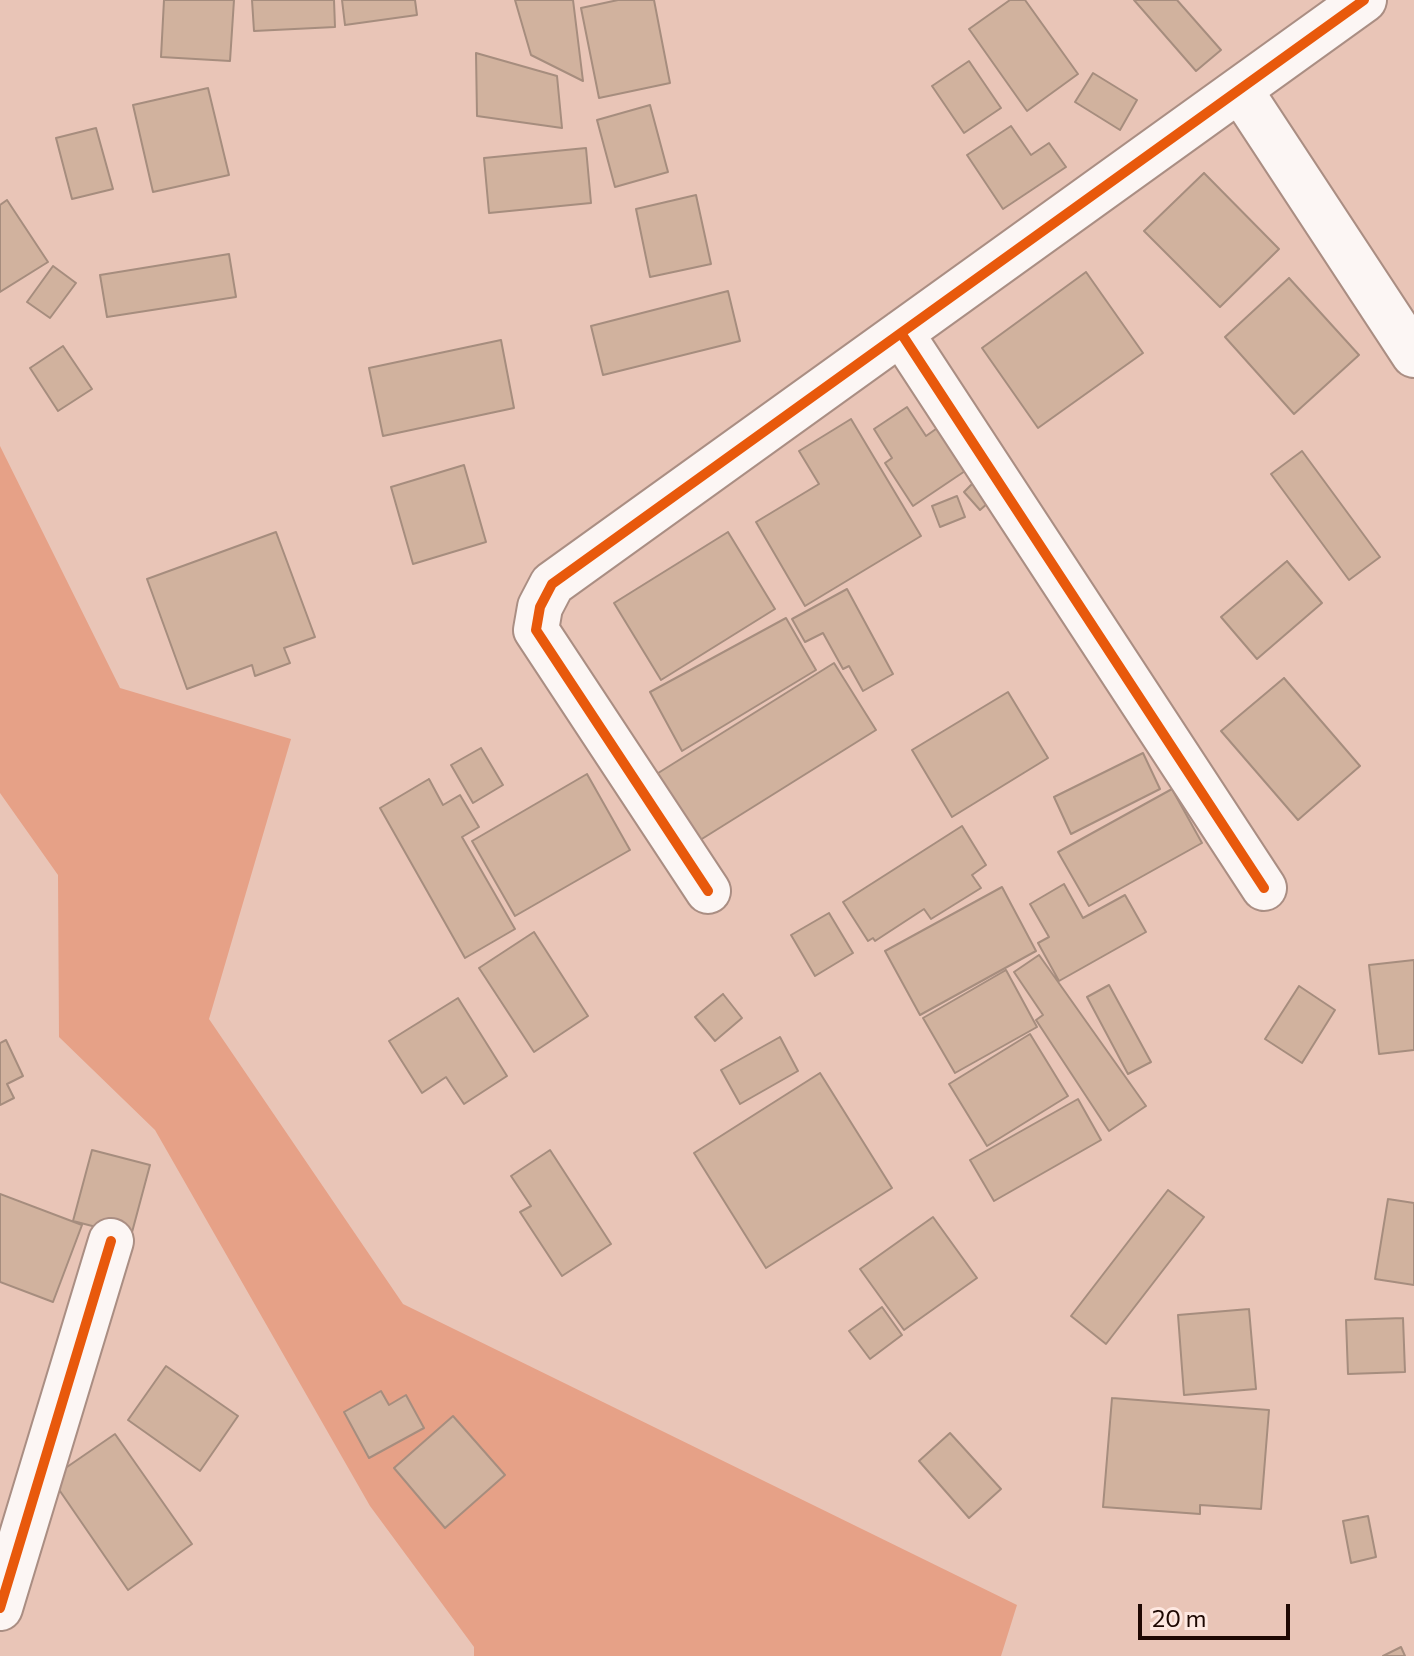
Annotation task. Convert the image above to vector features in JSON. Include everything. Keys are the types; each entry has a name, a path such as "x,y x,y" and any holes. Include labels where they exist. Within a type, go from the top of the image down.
{"street":[{"path":"708,891 536,630 540,607 552,584 1364,0"},
{"path":"1240,90 1414,355"},
{"path":"901,333 1264,888"},
{"path":"0,1608 111,1241"}],"shaded area":[{"path":"0,446 120,688 291,739 209,1019 403,1304 1017,1605 1001,1656 474,1656 474,1647 370,1506 155,1130 59,1037 58,875 0,793"}],"building":[{"path":"164,0 234,0 230,61 161,57"},
{"path":"252,0 334,0 335,27 254,31"},
{"path":"342,0 415,0 417,15 345,25"},
{"path":"515,0 573,0 583,81 531,55"},
{"path":"618,0 654,0 670,83 599,98 581,8"},
{"path":"1010,0 1025,0 1078,74 1027,111 969,29"},
{"path":"1134,0 1177,0 1221,50 1196,71"},
{"path":"476,53 557,76 562,128 477,116"},
{"path":"969,61 1001,108 964,133 932,86"},
{"path":"1093,73 1137,100 1120,130 1075,102"},
{"path":"208,88 229,175 153,192 133,105"},
{"path":"650,105 668,172 615,187 597,120"},
{"path":"1011,126 1031,155 1049,143 1066,167 1003,209 967,155"},
{"path":"96,128 113,189 72,199 56,138"},
{"path":"586,148 591,203 489,213 484,158"},
{"path":"1204,173 1279,249 1220,307 1144,231"},
{"path":"696,195 711,264 650,277 636,209"},
{"path":"7,200 48,262 0,292 0,205"},
{"path":"229,254 236,297 107,317 100,275"},
{"path":"53,266 76,283 50,318 27,302"},
{"path":"1086,272 1143,353 1038,428 982,348"},
{"path":"1289,278 1359,355 1294,414 1225,337"},
{"path":"728,291 740,341 603,375 591,326"},
{"path":"501,340 514,408 383,436 369,368"},
{"path":"63,346 92,389 58,411 30,368"},
{"path":"907,407 926,436 943,424 971,467 913,506 885,463 892,458 874,429"},
{"path":"851,419 921,536 805,606 756,522 819,484 799,451"},
{"path":"1302,451 1380,557 1349,580 1271,474"},
{"path":"464,465 486,542 413,564 391,487"},
{"path":"979,477 996,496 980,510 964,492"},
{"path":"957,496 965,517 940,527 932,506"},
{"path":"276,532 315,637 284,648 290,663 255,676 252,665 187,689 147,579"},
{"path":"728,532 775,609 661,680 614,603"},
{"path":"1287,561 1322,603 1257,659 1221,617"},
{"path":"847,589 893,674 863,691 849,666 843,669 823,633 805,642 792,619"},
{"path":"786,618 816,670 682,751 650,692"},
{"path":"834,663 876,730 697,842 655,775"},
{"path":"1284,678 1360,766 1298,820 1221,731"},
{"path":"1008,692 1048,758 952,817 912,750"},
{"path":"481,748 503,785 473,803 451,765"},
{"path":"1143,753 1160,789 1071,834 1054,797"},
{"path":"587,774 630,850 515,916 472,841"},
{"path":"429,779 443,805 460,795 479,827 462,837 515,929 465,958 380,808"},
{"path":"1172,789 1202,843 1089,906 1058,852"},
{"path":"962,826 986,865 972,875 981,888 931,919 924,909 875,941 873,938 868,941 843,902"},
{"path":"1064,884 1083,918 1125,895 1146,932 1059,981 1038,943 1049,937 1030,904"},
{"path":"1002,887 1036,951 920,1015 885,951"},
{"path":"829,913 853,953 815,976 791,935"},
{"path":"534,932 588,1016 534,1052 479,968"},
{"path":"1039,955 1146,1106 1109,1131 1036,1020 1043,1015 1014,972"},
{"path":"1414,960 1414,1050 1379,1054 1369,965"},
{"path":"1006,970 1037,1027 955,1073 923,1018"},
{"path":"1109,985 1151,1062 1128,1074 1087,997"},
{"path":"1299,986 1335,1010 1302,1063 1265,1039"},
{"path":"723,994 742,1018 715,1041 695,1017"},
{"path":"458,998 507,1076 464,1104 446,1077 422,1093 389,1041"},
{"path":"1030,1034 1068,1096 987,1146 949,1084"},
{"path":"780,1037 798,1071 740,1104 721,1070"},
{"path":"6,1040 23,1076 7,1084 14,1098 0,1105 0,1043"},
{"path":"820,1073 892,1188 766,1268 694,1153"},
{"path":"1078,1099 1101,1140 994,1201 970,1160"},
{"path":"92,1150 150,1165 131,1236 73,1221"},
{"path":"550,1150 611,1244 562,1276 520,1212 531,1206 511,1176"},
{"path":"1168,1190 1204,1217 1106,1344 1071,1316"},
{"path":"0,1194 82,1225 53,1302 0,1282"},
{"path":"1388,1199 1414,1203 1414,1285 1375,1279"},
{"path":"933,1217 977,1278 904,1330 860,1269"},
{"path":"882,1307 902,1335 870,1359 849,1331"},
{"path":"1249,1309 1256,1389 1184,1395 1178,1315"},
{"path":"1403,1318 1405,1372 1348,1374 1346,1320"},
{"path":"166,1366 238,1416 200,1471 128,1420"},
{"path":"381,1391 389,1405 406,1395 424,1428 369,1458 344,1412"},
{"path":"1112,1398 1269,1410 1261,1509 1200,1505 1200,1514 1103,1507"},
{"path":"453,1416 505,1475 445,1528 394,1468"},
{"path":"950,1433 1001,1489 969,1518 919,1461"},
{"path":"115,1434 192,1544 128,1590 51,1478"},
{"path":"1368,1516 1376,1557 1351,1563 1343,1521"},
{"path":"1401,1647 1405,1656 1383,1656"}],"cycle path":[{"path":"708,891 536,630 540,607 552,584 1364,0"},
{"path":"901,333 1264,888"},
{"path":"0,1608 111,1241"}]}
